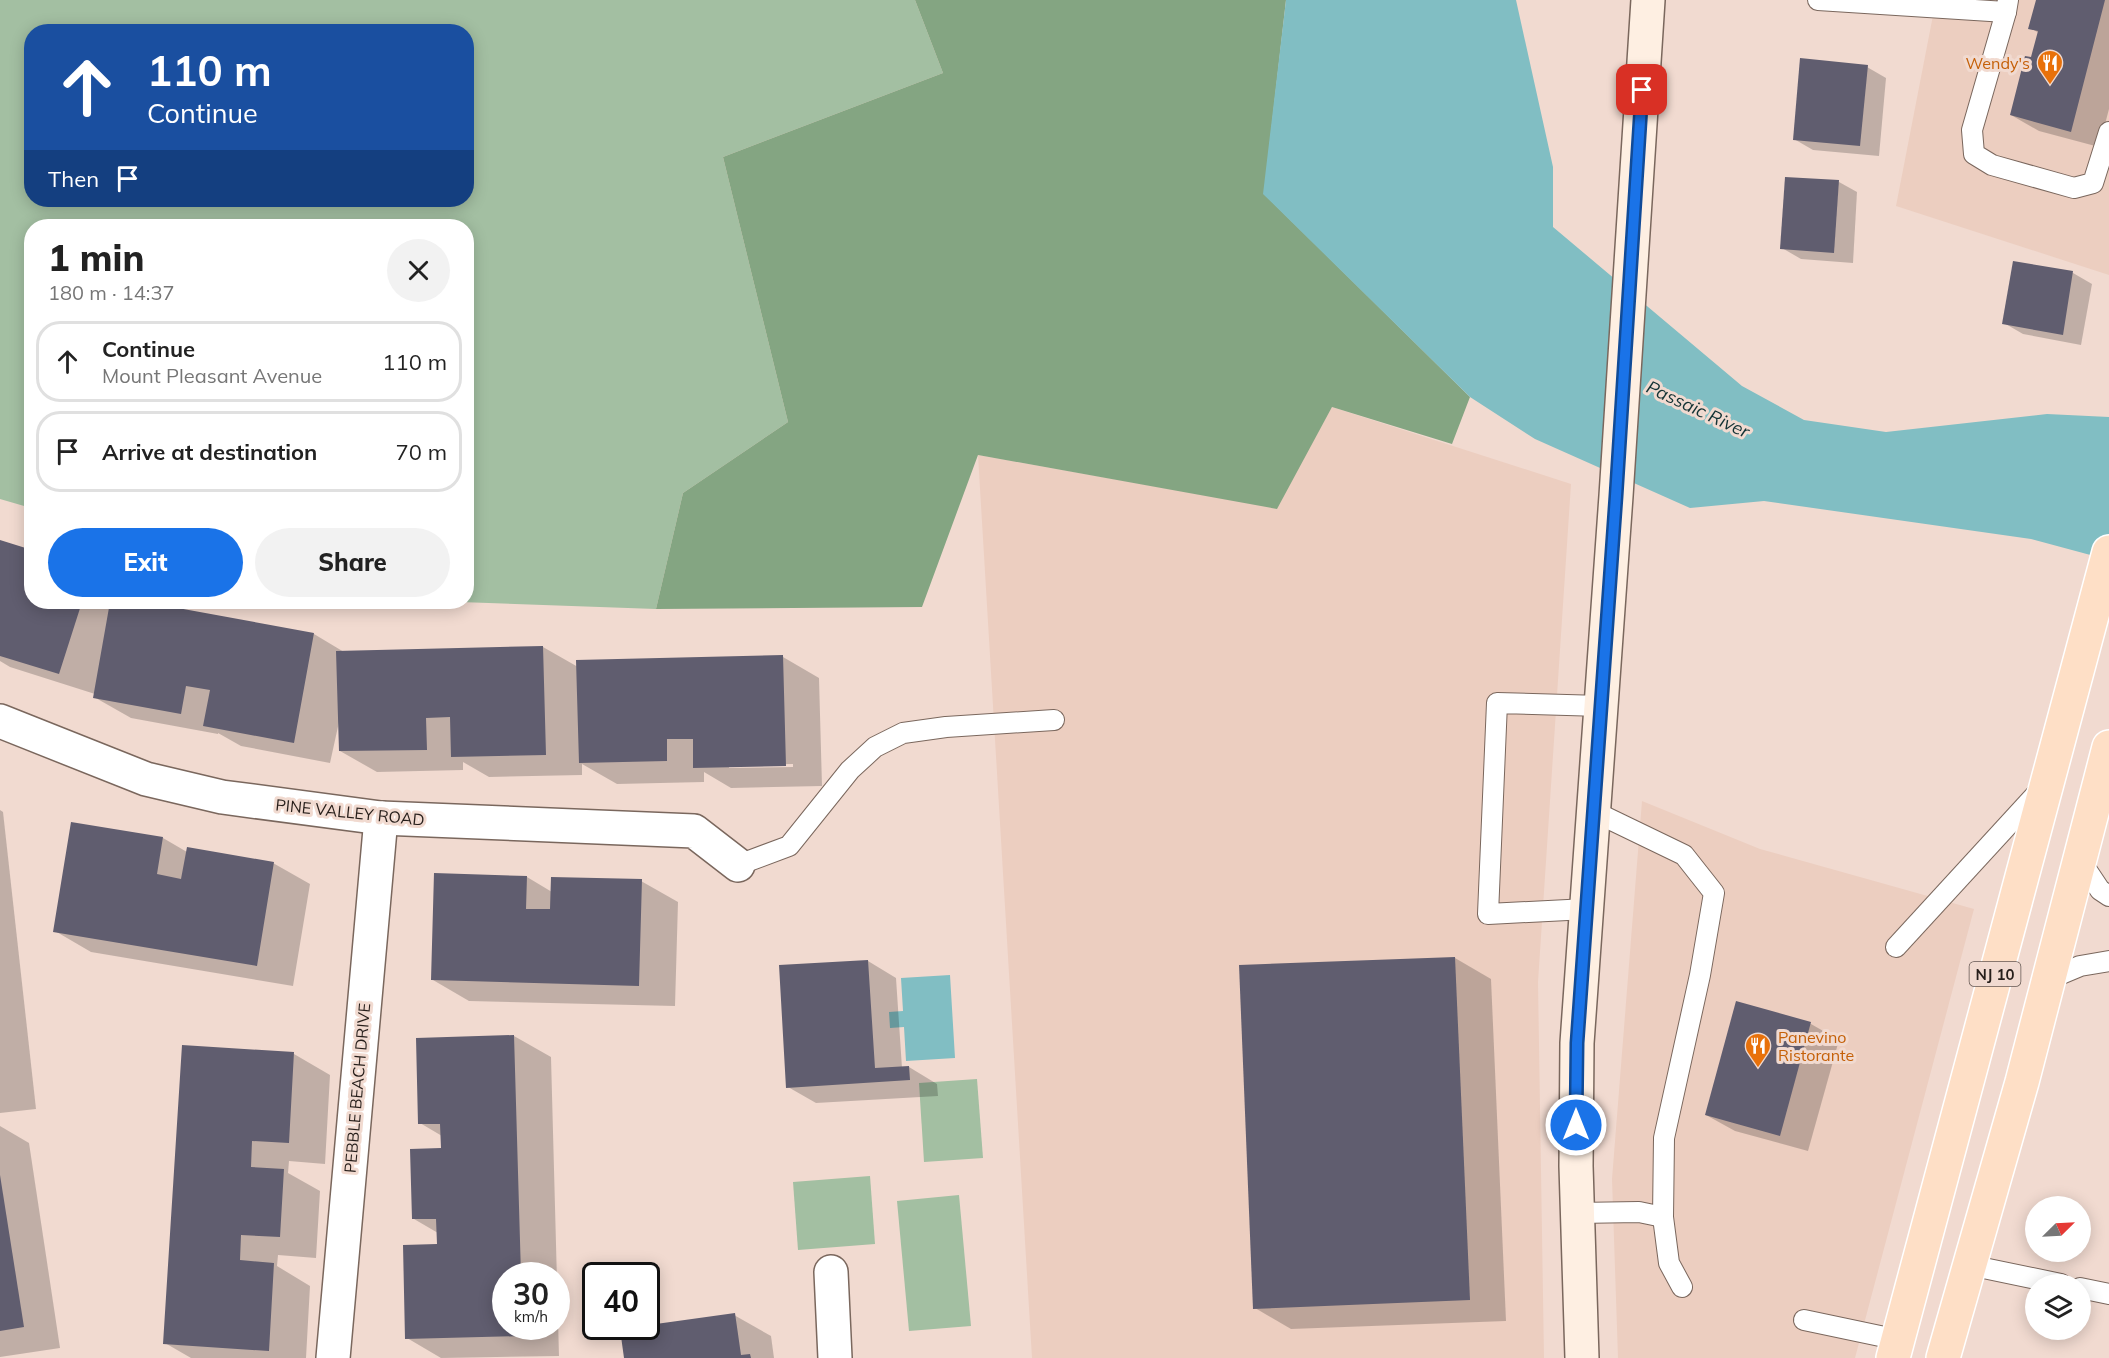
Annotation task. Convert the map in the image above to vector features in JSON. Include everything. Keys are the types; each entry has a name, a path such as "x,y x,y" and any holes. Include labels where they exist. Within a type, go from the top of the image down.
{"main road":[{"name":"NJ 10","path":"1896,1349 2109,552"},
{"path":"1942,1358 2018,1093 2109,747"}],"street":[{"path":"1582,1358 1577,1213 1577,1043 1595,812 1648,0"},
{"name":"PINE VALLEY ROAD","path":"0,721 146,779 222,797 381,818 694,831 738,865"},
{"name":"PEBBLE BEACH DRIVE","path":"333,1358 381,818"},
{"path":"831,1272 835,1358"}],"lane":[{"path":"1818,0 2007,6 1972,130 1974,154 1992,165 2074,188 2093,183 2109,132"},
{"path":"1587,909 1488,914 1497,703 1601,706"},
{"path":"738,865 789,846 850,770 875,747 903,733 946,727 1054,720"},
{"path":"1896,947 2047,783"},
{"path":"1595,812 1684,855 1714,893 1700,975 1664,1138 1663,1217 1669,1263 1682,1287"},
{"path":"2080,860 2100,890 2109,896"},
{"path":"2049,979 2080,966 2109,961"},
{"path":"1577,1213 1639,1212 1663,1217"},
{"path":"1969,1265 2025,1277"},
{"path":"2091,1290 2109,1294"},
{"path":"1804,1320 1896,1349"}],"shaded area":[{"path":"1936,0 2109,0 2109,275 1896,206"},
{"path":"1332,407 1571,484 1538,982 1544,1358 1032,1358 978,455 1276,508"},
{"path":"1642,801 1760,849 1974,909 1855,1358 1618,1358 1612,1179"}],"green space":[{"path":"0,0 915,0 943,73 723,157 788,422 683,493 656,609 474,602 474,219 24,219 24,506 0,499"},
{"path":"915,0 1286,0 1264,194 1470,397 1452,444 1332,407 1277,509 978,455 922,607 656,609 683,493 788,422 723,157 943,73"},
{"path":"977,1079 983,1158 924,1162 919,1083"},
{"path":"870,1176 875,1244 798,1250 793,1182"},
{"path":"959,1195 971,1326 909,1331 897,1201"}],"water":[{"name":"Passaic River","path":"1286,0 1516,0 1553,167 1553,227 1742,386 1804,420 1886,432 2047,414 2109,417 2109,560 2031,539 1764,501 1690,508 1535,439 1470,397 1263,194"},
{"path":"950,975 955,1058 906,1061 904,1027 890,1028 889,1012 903,1011 901,978"}],"building":[{"name":"Wendy's","path":"2036,0 2105,0 2071,132 2010,115 2025,56 2031,57 2038,31 2028,29"},
{"path":"1800,58 1868,65 1860,146 1793,140"},
{"path":"1785,177 1839,180 1834,253 1780,249"},
{"path":"2013,261 2073,271 2063,335 2002,324"},
{"path":"0,540 24,548 24,609 80,609 59,674 0,656"},
{"path":"109,609 183,609 314,633 294,743 203,726 210,690 186,686 181,714 93,698"},
{"path":"543,646 546,755 451,757 450,717 426,718 427,750 339,751 336,651"},
{"path":"783,655 786,766 693,768 693,739 667,739 667,761 579,763 576,660"},
{"path":"71,822 163,837 157,874 181,879 187,847 274,862 257,966 53,932"},
{"path":"434,873 527,876 526,909 550,909 551,877 642,879 639,986 431,980"},
{"path":"1455,957 1470,1300 1253,1309 1239,965"},
{"path":"868,960 875,1068 909,1066 910,1080 786,1088 779,965"},
{"name":"Panevino Ristorante","path":"1736,1001 1811,1022 1780,1136 1705,1115"},
{"path":"514,1035 521,1262 492,1262 492,1337 405,1339 403,1245 437,1244 436,1219 412,1219 410,1149 441,1148 440,1124 418,1124 416,1038"},
{"path":"182,1045 294,1052 289,1143 252,1141 251,1167 284,1169 280,1237 241,1235 240,1260 274,1263 269,1351 163,1344"},
{"path":"0,1175 24,1327 0,1331"},
{"path":"735,1313 741,1355 750,1354 751,1358 624,1358 622,1340 660,1340 660,1323"}],"place":[{"name":"Wendy's","path":"2050,86"},
{"name":"Panevino Ristorante","path":"1758,1069"}],"route":[{"path":"1576,1125 1577,1043 1595,812 1642,90"}]}
